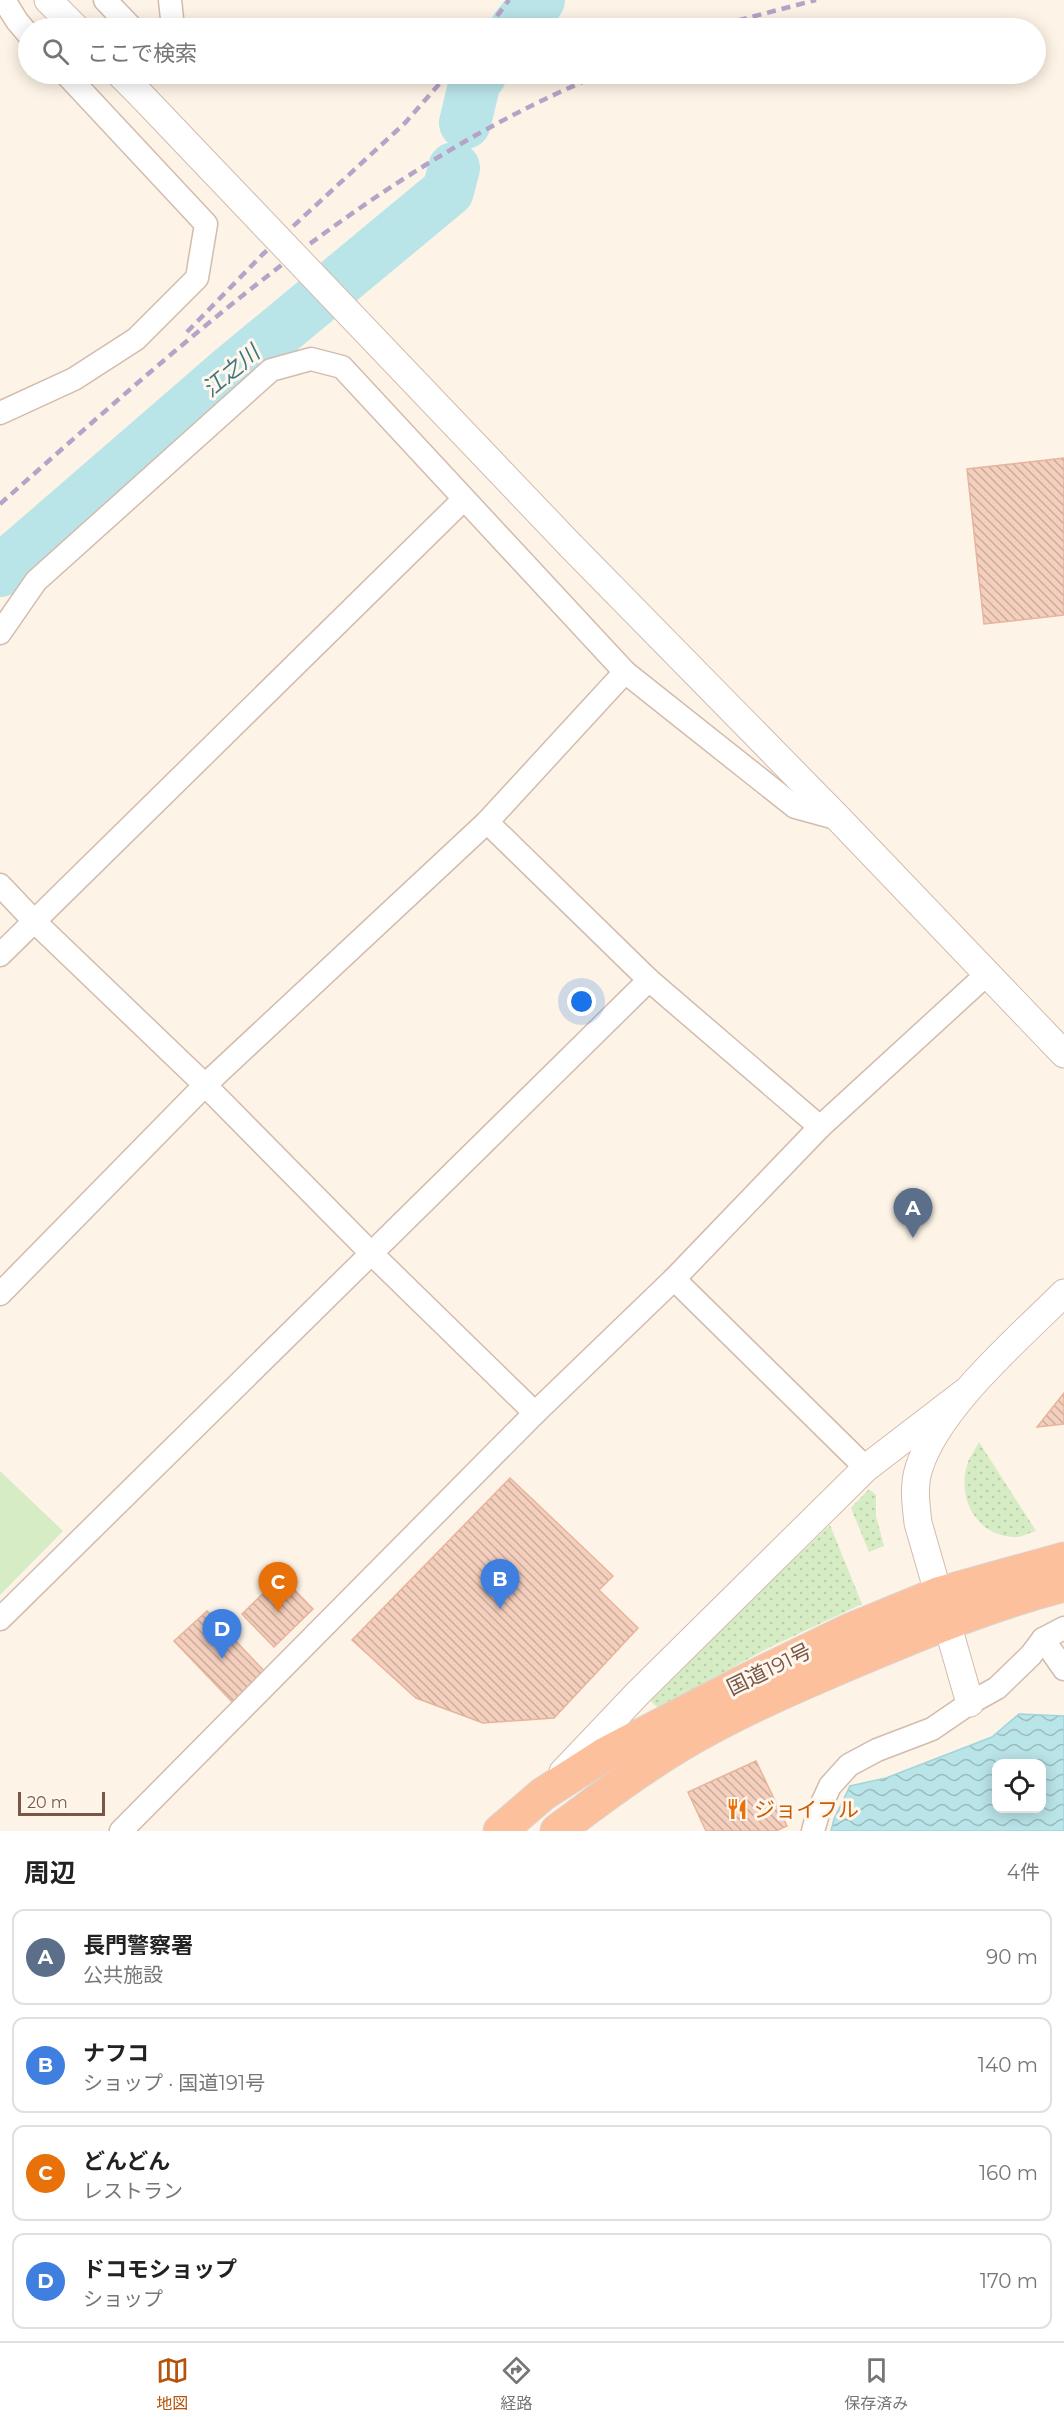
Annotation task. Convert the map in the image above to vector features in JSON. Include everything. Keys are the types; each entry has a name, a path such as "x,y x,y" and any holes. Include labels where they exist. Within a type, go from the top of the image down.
{"highway":[{"name":"国道191号","path":"557,1831 679,1745 942,1608 1064,1559"},
{"name":"国道191号","path":"500,1831 543,1794 607,1752 848,1631 942,1608 1028,1594 1064,1585"}],"street":[{"path":"4,0 18,22"},
{"path":"48,0 66,18"},
{"path":"105,0 122,18"},
{"path":"170,0 172,18"},
{"path":"0,413 74,379 136,339 197,278 206,224 75,84"},
{"path":"130,84 571,546 839,819 1064,1054"},
{"path":"0,633 36,581 271,370 311,359 342,366 463,500 625,672 795,807 839,819"},
{"path":"0,956 463,500"},
{"path":"0,1294 206,1085 487,822 625,672"},
{"path":"487,822 650,980 820,1127"},
{"path":"0,885 34,922 206,1085 370,1252 535,1413"},
{"path":"121,1831 535,1413 674,1279 820,1127 987,974"},
{"path":"0,1619 370,1252 650,980"},
{"path":"674,1279 866,1468"},
{"path":"970,1703 918,1523 915,1494 918,1469 933,1436 966,1392 1064,1293"},
{"path":"543,1794 639,1692 866,1468 966,1392"},
{"path":"813,1831 819,1810 830,1786 849,1765 877,1750 932,1729 997,1688 1032,1655 1043,1639 1064,1629"},
{"path":"1043,1639 1064,1669"}],"green space":[{"path":"979,1442 1036,1531 1016,1537 1000,1535 988,1529 972,1512 967,1500 965,1475 969,1460"},
{"path":"0,1471 63,1531 0,1595"},
{"path":"869,1489 876,1495 876,1516 884,1546 869,1552 851,1508"},
{"path":"830,1525 862,1604 768,1648 658,1708 649,1699"}],"water":[{"path":"1019,1714 1064,1716 1064,1831 831,1831 834,1819 850,1786 886,1778 992,1737"}],"building":[{"path":"1064,458 1064,615 984,624 967,469"},
{"path":"1064,1393 1064,1424 1037,1427"},
{"path":"510,1478 613,1576 599,1590 638,1628 554,1718 483,1723 416,1698 352,1640"},
{"path":"281,1576 313,1609 274,1647 242,1614"},
{"path":"207,1611 269,1676 236,1706 174,1641"},
{"name":"ジョイフル","path":"756,1761 787,1826 776,1831 706,1831 688,1792"}],"waterway":[{"name":"江之川","path":"524,18 539,0"},
{"name":"江之川","path":"465,123 474,84"},
{"name":"江之川","path":"0,571 231,371 448,191 454,168"}],"railway":[{"path":"496,18 509,0"},
{"path":"747,18 816,0"},
{"path":"187,332 263,254 405,123 439,84"},
{"path":"0,504 139,381 211,321 359,209 436,158 517,113 579,84"}],"place":[{"name":"長門警察署","path":"913,1238"},
{"name":"ナフコ","path":"500,1609"},
{"name":"どんどん","path":"278,1612"},
{"name":"ドコモショップ","path":"222,1659"},
{"name":"ジョイフル","path":"737,1809"}]}
